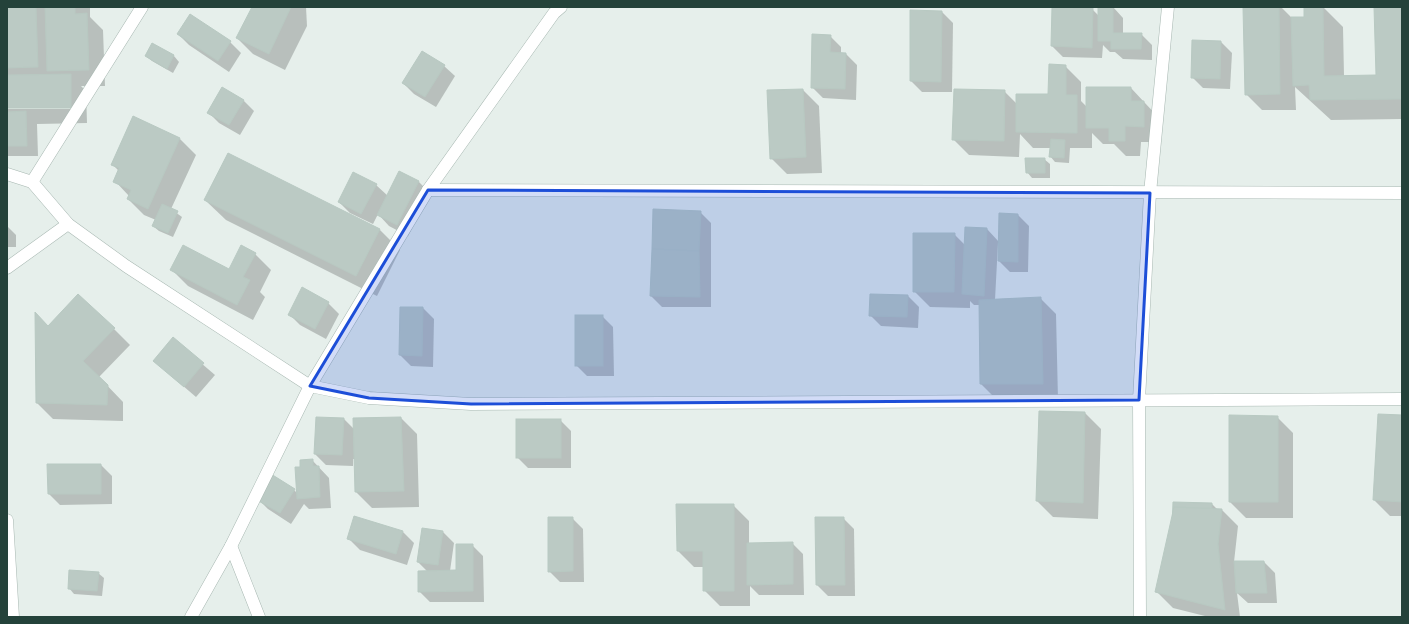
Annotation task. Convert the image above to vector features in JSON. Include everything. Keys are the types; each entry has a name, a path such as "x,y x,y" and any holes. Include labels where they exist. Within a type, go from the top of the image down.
{"street":[{"path":"32,182 142,7"},
{"path":"1140,617 1138,400 1150,193 1168,7"},
{"path":"191,617 231,546 310,386 428,190 556,9"},
{"path":"7,174 32,182 68,224 126,266 310,386 369,398 471,404 1402,399"},
{"path":"428,190 1402,193"},
{"path":"7,268 68,224"},
{"path":"7,520 13,617"},
{"path":"231,546 259,617"}],"highlighted area":[{"path":"428,190 1150,193 1139,400 471,404 369,398 310,386"}],"building":[{"path":"7,7 36,7 38,67 7,68"},
{"path":"45,7 75,7 75,14 87,13 89,70 47,71"},
{"path":"252,7 291,7 269,54 236,38"},
{"path":"1052,7 1093,8 1092,48 1051,46"},
{"path":"1098,7 1113,7 1113,33 1142,33 1141,49 1111,49 1111,41 1098,41"},
{"path":"1243,7 1279,7 1280,94 1245,95"},
{"path":"1304,7 1323,7 1324,76 1376,75 1374,7 1402,7 1402,99 1310,100 1309,85 1293,86 1291,17 1304,17"},
{"path":"910,10 942,11 941,82 910,81"},
{"path":"190,14 231,41 218,61 177,34"},
{"path":"812,34 831,35 830,52 846,53 845,89 811,88"},
{"path":"1192,40 1221,41 1220,79 1191,78"},
{"path":"152,43 174,55 167,69 145,56"},
{"path":"422,51 445,65 425,97 402,83"},
{"path":"1049,64 1066,65 1066,95 1077,95 1077,133 1016,132 1016,94 1048,94"},
{"path":"71,74 71,108 7,108 7,75"},
{"path":"222,87 244,100 229,125 207,113"},
{"path":"1086,87 1131,87 1131,101 1144,101 1144,127 1125,126 1125,141 1109,141 1109,128 1086,128"},
{"path":"803,89 806,157 770,159 767,90"},
{"path":"954,89 1005,90 1004,141 952,140"},
{"path":"26,111 27,146 7,146 7,112"},
{"path":"133,116 180,138 148,209 127,199 131,190 113,182 119,168 111,165"},
{"path":"1051,139 1065,140 1064,158 1049,157"},
{"path":"228,153 380,229 356,276 204,200"},
{"path":"1025,158 1045,158 1045,173 1026,173"},
{"path":"399,171 419,181 397,225 377,215"},
{"path":"353,172 377,184 361,214 338,202"},
{"path":"162,204 178,211 168,233 152,226"},
{"path":"653,209 701,211 699,251 652,249"},
{"path":"999,213 1018,214 1018,262 998,261"},
{"path":"965,227 987,228 984,296 962,294"},
{"path":"913,233 955,233 954,292 913,292"},
{"path":"183,245 229,269 241,245 256,253 243,277 250,280 237,305 170,270"},
{"path":"652,249 699,251 700,297 650,296"},
{"path":"302,287 329,302 315,329 288,315"},
{"path":"78,294 115,328 83,361 108,385 107,405 36,403 35,312 48,326"},
{"path":"870,294 908,295 907,317 869,316"},
{"path":"1041,297 1043,384 980,384 979,300"},
{"path":"400,307 423,307 422,356 399,355"},
{"path":"575,315 603,315 603,366 575,366"},
{"path":"173,337 204,363 184,387 153,361"},
{"path":"1039,411 1085,412 1083,503 1036,501"},
{"path":"1378,414 1402,415 1402,502 1373,500"},
{"path":"1229,415 1278,416 1278,502 1229,502"},
{"path":"316,417 344,418 342,455 314,454"},
{"path":"401,417 404,491 355,492 353,418"},
{"path":"516,419 561,419 561,458 516,458"},
{"path":"313,459 313,466 319,466 320,497 297,499 295,467 300,467 300,460"},
{"path":"47,464 101,464 101,494 48,494"},
{"path":"271,474 295,489 280,513 255,499"},
{"path":"1173,502 1212,503 1210,592 1170,590"},
{"path":"676,504 734,504 734,591 703,591 703,551 677,551"},
{"path":"1174,507 1222,509 1218,544 1225,610 1155,592"},
{"path":"354,516 403,531 396,554 347,539"},
{"path":"548,517 573,517 573,571 548,572"},
{"path":"815,517 844,517 845,585 816,585"},
{"path":"422,528 443,531 438,565 417,562"},
{"path":"793,542 793,584 747,585 747,543"},
{"path":"456,544 473,544 473,591 418,592 418,571 456,570"},
{"path":"1234,561 1264,561 1267,593 1236,593"},
{"path":"69,570 99,572 97,591 68,589"}]}
